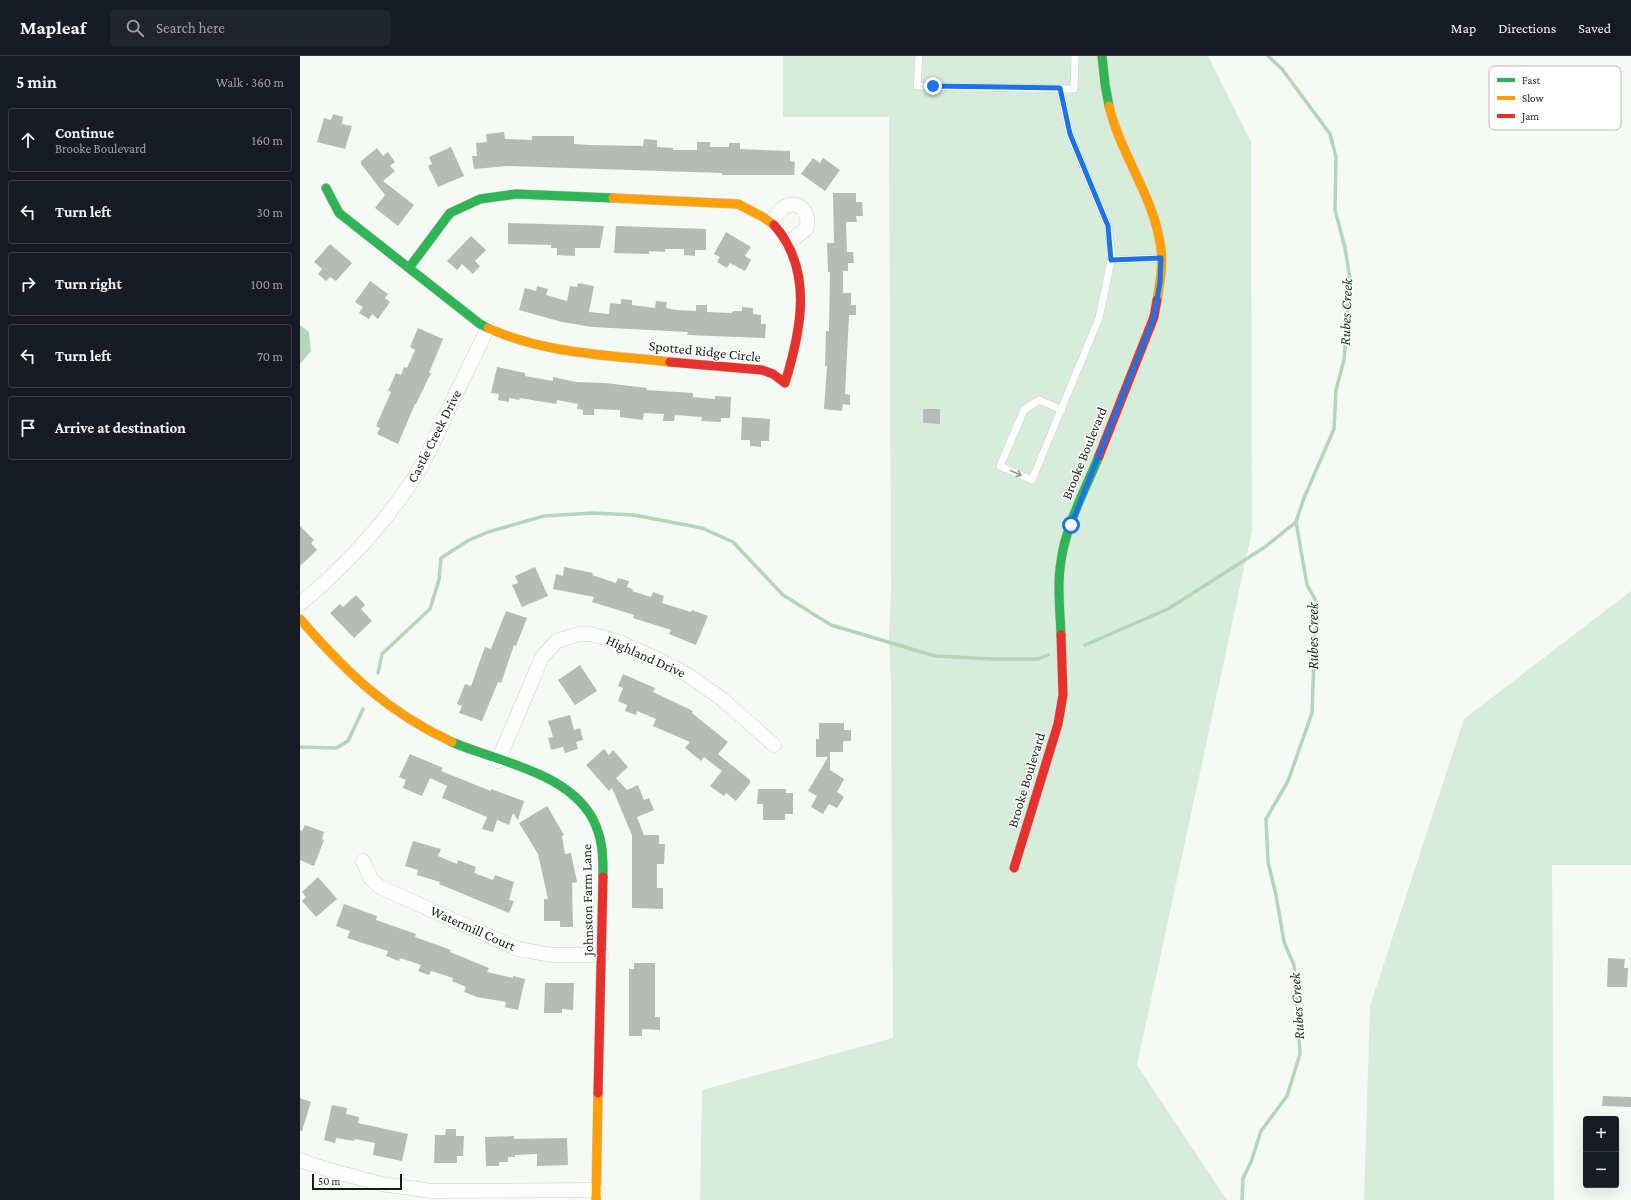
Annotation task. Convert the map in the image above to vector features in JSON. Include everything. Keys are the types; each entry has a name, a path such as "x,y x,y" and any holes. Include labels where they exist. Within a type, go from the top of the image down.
{"street":[{"name":"Brooke Boulevard","path":"1014,868 1058,724 1063,695 1059,621 1060,561 1075,512 1154,317 1160,282 1161,249 1155,220 1148,199 1129,162 1109,105 1102,56"},
{"name":"Spotted Ridge Circle","path":"326,188 339,213 480,324 521,340 569,351 762,370 773,374 785,383 795,351 803,304 799,272 788,243 770,221 738,204 516,194 480,199 450,213 409,268"},
{"path":"770,221 783,208 789,205 795,205 805,212 808,218 806,230 788,243"},
{"name":"Castle Creek Drive","path":"300,604 329,579 360,547 391,510 416,475 433,444 488,328"},
{"name":"Johnston Farm Lane","path":"300,619 337,662 388,706 461,747 551,780 566,789 582,803 594,819 600,837 603,854 596,1195"},
{"name":"Highland Drive","path":"498,761 542,657 557,641 579,634 591,634 616,641 661,660 688,675 722,699 774,745"},
{"name":"Watermill Court","path":"363,861 371,879 380,887 507,944 539,954 602,955"},
{"path":"300,1160 326,1169 381,1184 432,1191 596,1195"}],"lane":[{"path":"919,56 917,86 1074,89 1075,56"},
{"path":"1060,88 1070,134 1108,226 1111,260 1098,318 1062,410 1032,480 1000,466 1024,410 1039,400 1062,410"},
{"path":"1111,260 1161,258"}],"shaded area":[{"path":"783,56 1208,56 1251,142 1252,531 1137,1065 1227,1200 700,1200 702,1090 893,1038 891,683 889,635 891,592 889,117 783,117"},
{"path":"300,325 309,332 311,351 300,364"},
{"path":"1631,591 1631,865 1552,865 1554,1200 1364,1200 1370,1006 1464,719"}],"building":[{"path":"333,114 343,117 342,124 352,126 345,149 317,142 324,118 331,120"},
{"path":"504,132 505,139 532,140 532,136 574,136 574,144 591,145 643,146 644,139 657,140 657,147 673,148 673,150 697,150 697,142 710,142 710,147 729,147 729,143 740,143 740,149 790,151 790,161 795,162 794,175 722,175 722,173 507,166 474,169 472,156 477,156 476,143 487,142 486,134"},
{"path":"451,147 464,176 438,187 428,166 432,164 429,157"},
{"path":"377,148 383,156 388,152 395,162 390,166 395,171 383,181 414,205 398,226 375,208 385,195 361,164 361,161"},
{"path":"813,158 820,163 823,158 840,170 825,191 801,174"},
{"path":"833,193 856,193 856,202 862,202 863,216 856,216 857,222 846,222 847,252 853,252 854,263 848,263 848,271 843,271 843,293 851,293 851,305 856,305 856,315 849,315 845,394 850,395 850,405 843,404 842,411 824,409 827,366 825,366 826,331 829,331 830,272 828,272 827,243 834,243"},
{"path":"508,223 604,226 600,248 575,248 575,256 557,255 557,248 551,248 551,245 508,244"},
{"path":"616,226 706,229 706,250 695,250 695,256 684,255 684,249 665,249 665,252 649,251 649,254 614,253"},
{"path":"726,232 751,247 745,256 751,260 745,271 730,263 727,268 717,262 720,257 714,254"},
{"path":"471,236 486,250 475,261 480,266 473,274 462,264 457,270 447,261"},
{"path":"330,244 352,263 336,281 330,277 326,281 318,274 322,269 314,262"},
{"path":"370,281 388,294 385,298 390,302 378,319 372,314 369,319 359,313 363,307 355,302"},
{"path":"578,283 594,286 589,312 609,314 610,303 621,304 621,299 632,300 632,305 655,308 656,301 667,302 666,308 677,310 696,311 696,305 707,305 707,312 732,313 733,311 742,311 742,307 753,308 753,314 761,315 761,324 766,324 765,338 687,335 688,332 592,327 562,322 519,310 525,288 536,291 537,286 548,289 546,295 567,301 570,286 577,287"},
{"path":"418,328 443,339 429,373 431,373 415,404 398,444 377,434 380,428 376,426 391,392 388,391 396,373 401,375 404,367 407,368 415,350 410,347"},
{"path":"497,367 525,373 525,376 553,381 553,377 576,382 605,383 647,388 646,390 693,393 693,397 715,399 715,396 731,397 730,418 721,418 721,422 701,421 702,417 675,415 674,421 663,421 664,414 644,413 643,420 620,417 620,410 594,409 594,415 583,415 583,410 577,409 578,404 557,400 556,404 520,398 519,400 509,398 509,402 498,400 499,394 491,393"},
{"path":"923,409 940,409 940,424 923,423"},
{"path":"742,417 770,419 769,441 761,441 761,447 750,446 750,440 741,440"},
{"path":"300,526 314,540 311,543 317,550 300,566"},
{"path":"535,567 548,596 522,607 512,585 518,583 515,576"},
{"path":"564,567 593,573 592,575 616,583 618,578 629,581 627,587 633,589 632,591 651,597 653,592 664,596 662,603 691,612 692,610 708,616 696,645 669,634 671,630 633,618 634,615 592,602 594,597 553,589 556,574 563,576"},
{"path":"356,595 365,605 361,609 372,621 354,638 330,613 340,604 343,607"},
{"path":"506,611 527,618 516,646 514,645 501,683 498,682 482,721 459,713 462,706 457,704 465,684 471,686 485,647 491,649"},
{"path":"580,665 597,691 575,705 558,680"},
{"path":"623,674 655,688 653,692 693,711 692,713 728,742 718,754 750,780 750,783 736,801 726,793 724,796 710,786 722,771 704,757 701,761 685,748 690,742 653,726 656,719 637,711 636,715 625,711 627,705 618,701 623,688 618,686"},
{"path":"570,715 574,730 580,728 583,740 576,742 578,749 565,753 563,747 551,750 548,738 553,737 548,721"},
{"path":"819,723 844,723 844,730 851,730 851,741 843,741 843,752 830,752 830,770 844,779 837,792 844,797 837,808 829,804 823,814 811,807 817,796 808,791 828,757 816,757 816,739 819,739"},
{"path":"604,749 609,755 613,750 628,767 616,778 627,790 638,785 644,800 649,798 654,810 637,817 644,835 659,835 659,844 665,844 664,864 657,864 657,888 663,888 663,909 632,908 632,835 612,788 609,791 586,765"},
{"path":"410,754 443,768 441,771 491,791 491,789 524,801 518,820 513,813 509,825 497,820 493,832 482,829 487,817 442,798 447,786 430,778 422,796 403,788 406,780 399,777"},
{"path":"758,789 786,789 786,793 793,793 793,814 785,814 785,820 763,820 763,804 757,804"},
{"path":"547,806 564,835 562,836 565,854 571,853 577,882 572,883 573,927 560,927 560,921 544,921 544,899 548,899 538,854 519,823"},
{"path":"305,825 324,832 322,839 324,840 314,866 300,860 300,830 302,831"},
{"path":"413,841 441,849 438,856 457,864 458,860 476,867 474,873 493,880 495,875 514,882 509,900 514,901 509,913 439,884 440,882 417,875 418,870 405,866"},
{"path":"318,877 337,899 316,917 302,901 306,897 302,892"},
{"path":"344,904 377,916 376,920 416,934 415,937 451,950 450,952 489,968 487,972 525,979 518,1010 505,1007 506,1002 477,997 464,992 466,987 452,981 453,978 431,971 429,975 418,971 421,965 400,958 399,961 386,956 388,951 347,938 350,931 336,926"},
{"path":"1608,958 1625,959 1624,968 1628,968 1627,987 1607,987"},
{"path":"634,963 655,963 655,1017 660,1017 660,1030 642,1029 642,1036 629,1036 629,969 634,969"},
{"path":"545,983 574,983 573,1010 562,1009 562,1013 544,1013"},
{"path":"1603,1096 1631,1097 1631,1107 1602,1106"},
{"path":"300,1098 311,1102 302,1131 300,1131"},
{"path":"332,1105 347,1108 346,1114 359,1117 358,1123 408,1134 402,1161 373,1155 375,1143 355,1139 354,1141 336,1138 335,1143 324,1140"},
{"path":"446,1129 456,1129 456,1136 464,1136 463,1156 457,1156 457,1163 434,1163 435,1135 445,1135"},
{"path":"514,1136 514,1139 567,1138 568,1165 537,1166 537,1154 515,1155 515,1157 508,1157 508,1162 499,1162 499,1166 486,1166 485,1137"}],"waterway":[{"name":"Rubes Creek","path":"1242,1200 1243,1178 1251,1162 1261,1131 1287,1096 1300,1054 1294,965 1284,942 1276,895 1268,862 1266,819 1288,781 1312,713 1316,601 1307,585 1296,522 1304,498 1334,429 1336,390 1344,360 1350,279 1345,248 1335,210 1336,157 1330,134 1282,69 1268,56"},
{"path":"378,673 382,654 430,609 439,580 441,558 469,540 488,532 544,516 593,513 634,515 702,528 733,542 783,595 831,625 935,656 993,659 1038,659 1048,655"},
{"path":"1085,645 1168,609 1265,547 1296,522"},
{"path":"300,747 336,748 348,741 363,709"}],"traffic: fast":[{"path":"1102,56 1109,106"},
{"path":"326,188 339,213 480,324 488,328"},
{"path":"409,268 450,213 480,199 516,194 613,198"},
{"path":"1061,635 1059,579 1063,548 1077,508 1099,456"},
{"path":"452,742 512,763 553,781 571,793 586,808 596,826 603,857 603,877"}],"traffic: slow":[{"path":"1109,106 1121,142 1145,195 1158,230 1162,262 1157,300"},
{"path":"613,198 738,204 763,217 774,225"},
{"path":"488,328 510,337 555,348 601,355 670,362"},
{"path":"300,619 351,673 387,704 407,718 452,742"},
{"path":"596,1200 598,1093"}],"traffic: jam":[{"path":"670,362 762,370 773,374 785,383 796,343 799,322 799,281 795,261 787,243 774,225"},
{"path":"1099,456 1154,317 1157,300"},
{"path":"1014,868 1058,724 1063,695 1061,635"},
{"path":"598,1093 603,877"}],"route":[{"path":"933,86 1060,88 1070,134 1108,226 1112,256 1111,260 1161,258 1160,282 1154,317 1071,525"}]}
